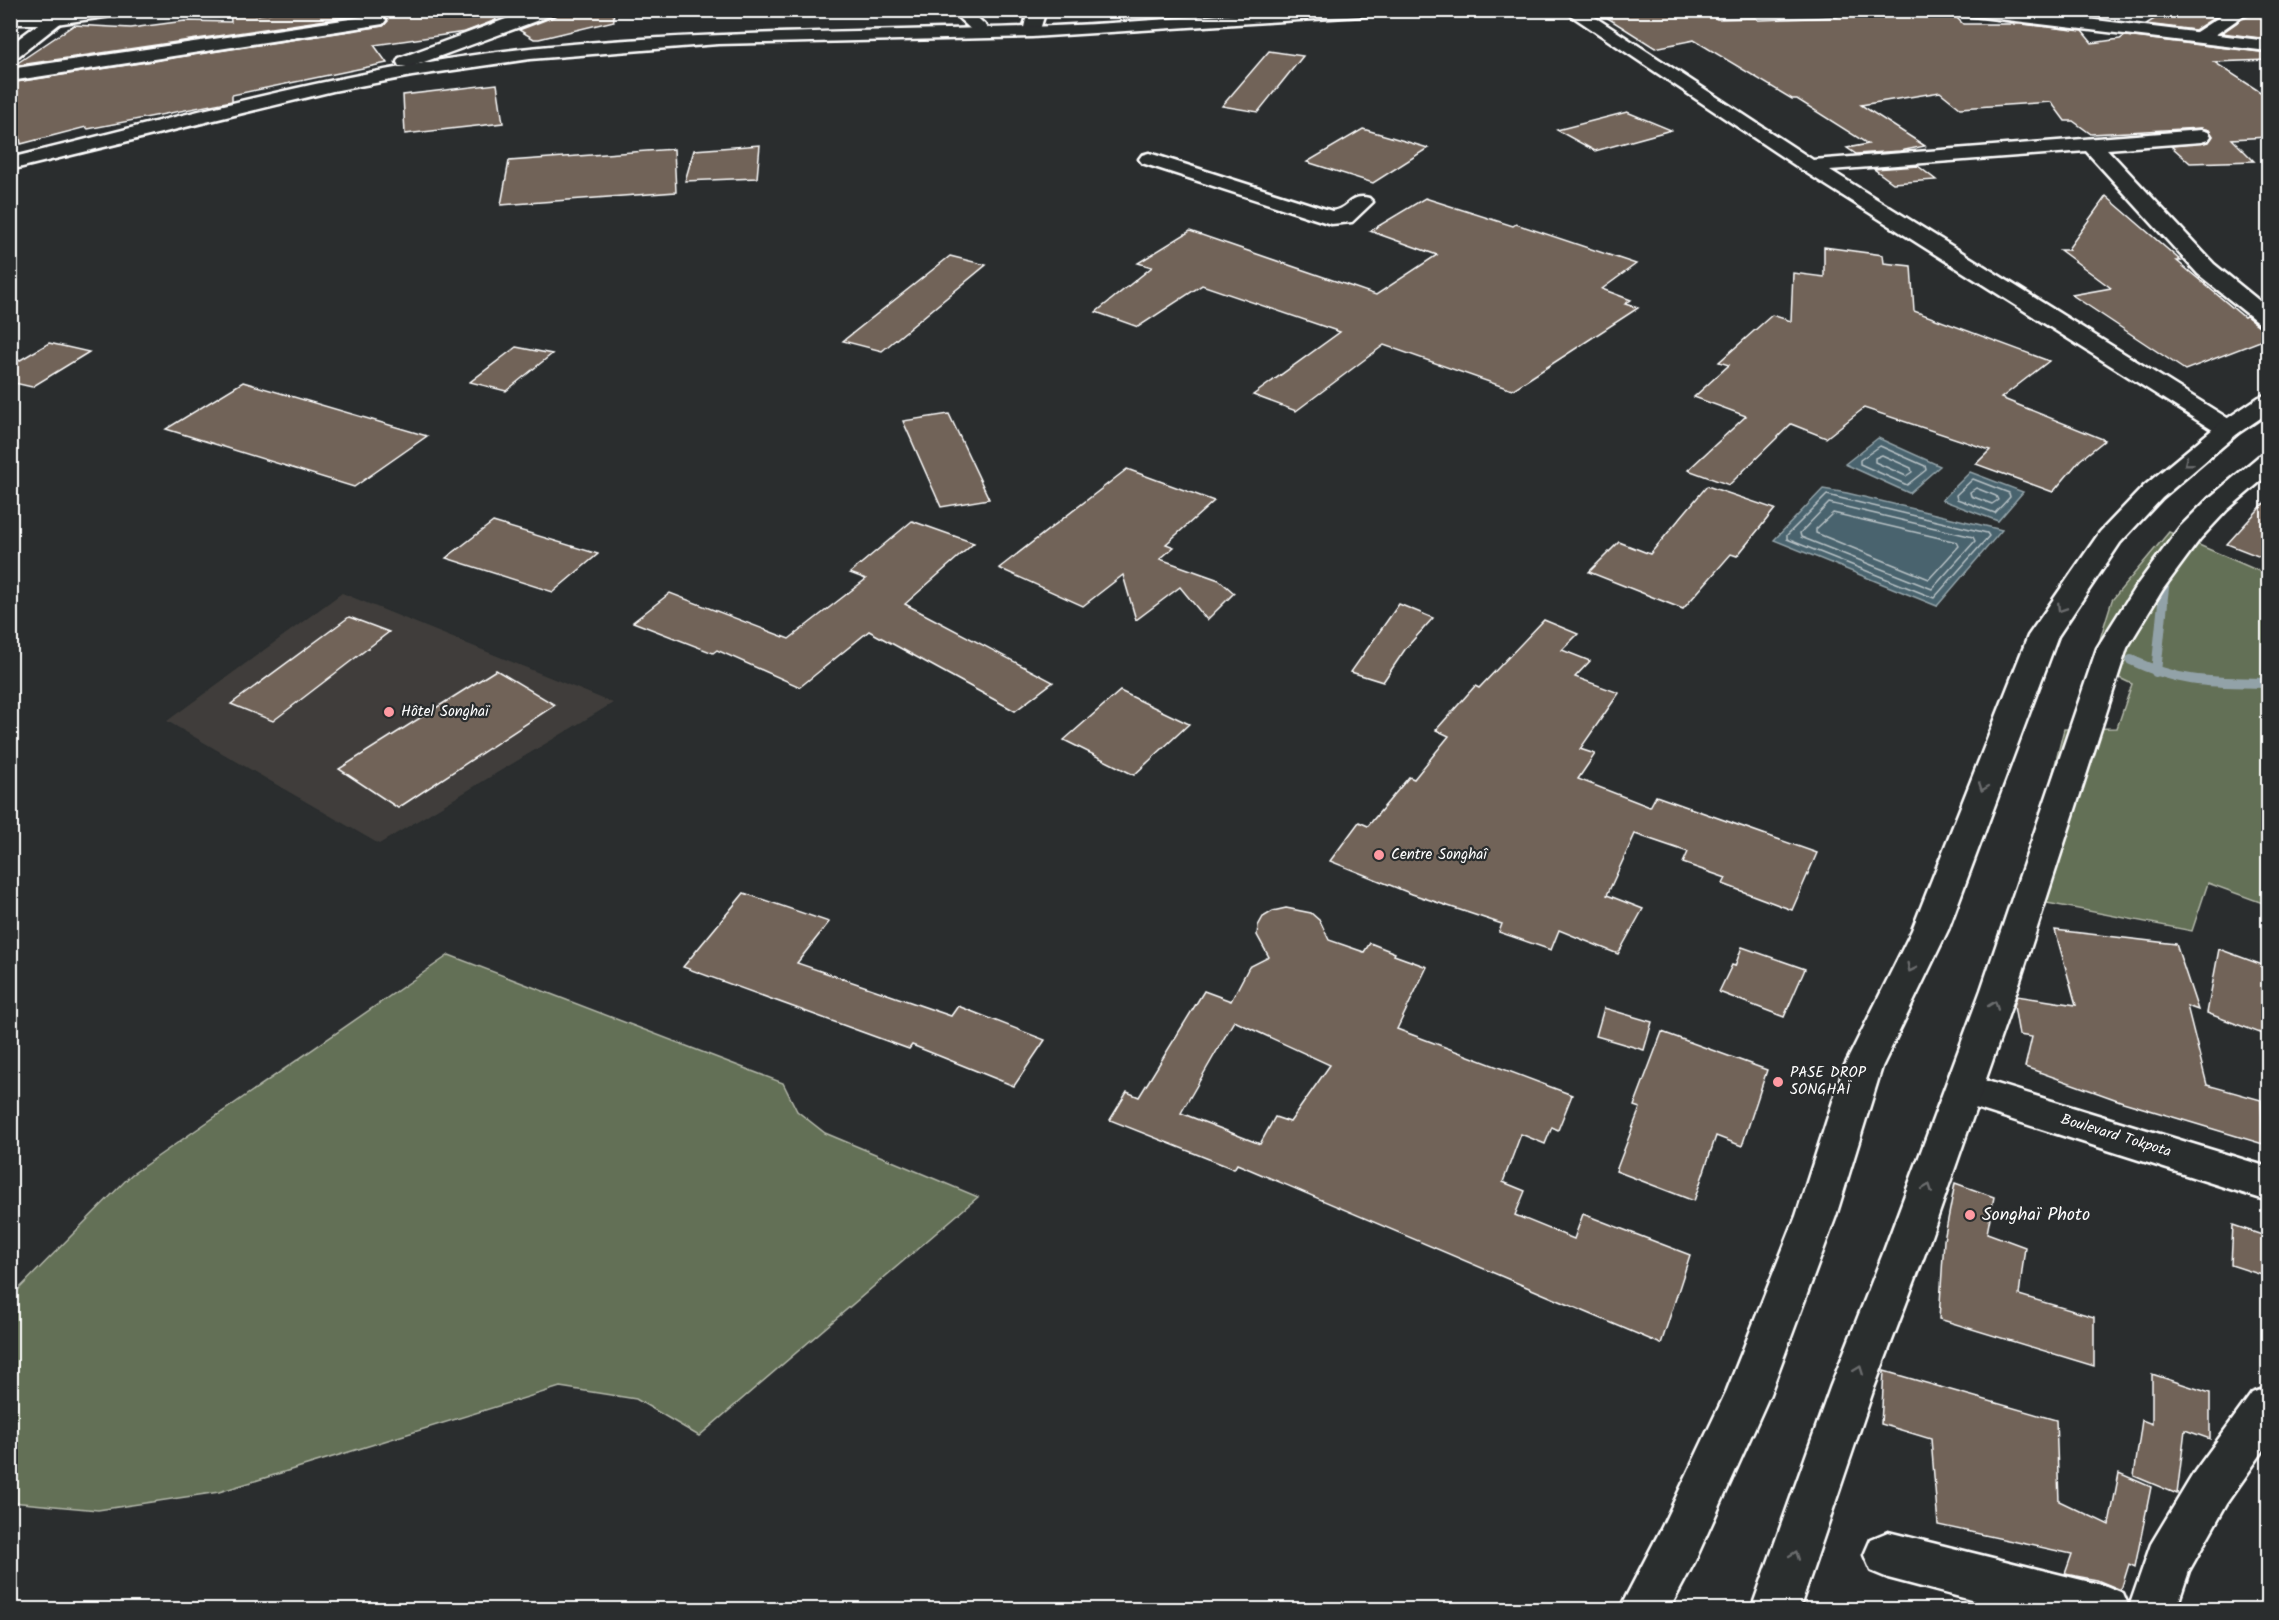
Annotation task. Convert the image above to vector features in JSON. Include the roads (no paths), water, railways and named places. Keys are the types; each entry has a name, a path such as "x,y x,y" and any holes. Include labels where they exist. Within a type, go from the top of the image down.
{"main road":[{"path":"10,19 118,10"},
{"path":"10,164 409,66 549,10"},
{"path":"958,10 985,33"},
{"path":"1032,32 1037,10"},
{"path":"409,66 718,39 1032,32 1379,10"},
{"path":"1571,10 1809,166 2229,429"},
{"path":"1964,10 2268,46"},
{"path":"2199,38 2243,10"},
{"path":"10,54 62,15"},
{"path":"10,75 373,15 409,66"},
{"path":"1809,166 2202,136"},
{"path":"2091,144 2206,269 2268,319"},
{"path":"1149,159 1332,218 1344,217 1362,202"},
{"path":"1643,1610 1678,1545 1748,1394 1815,1216 1863,1067 1930,930 2043,636 2110,538 2152,492 2229,429 2268,402"},
{"path":"1775,1610 1852,1388 1905,1251 1999,990 2112,648 2136,607 2191,531 2231,492 2268,462"},
{"name":"Boulevard Tokpota","path":"1964,1089 2268,1184"},
{"path":"2152,1610 2168,1561 2211,1487 2268,1408"},
{"path":"1888,1556 2106,1610"}],"water":[{"path":"1878,438 1940,466 1909,493 1845,464"},
{"path":"1970,472 2023,492 1998,521 1942,500"},
{"path":"1823,489 2002,530 1937,606 1774,540"}],"waterway":[{"path":"2163,605 2166,580 2170,574"},
{"path":"2156,671 2163,603"},
{"path":"2131,660 2156,671"},
{"path":"2156,671 2182,678 2214,682 2268,683"}],"place":[{"name":"Hôtel Songhaï","path":"389,712"},
{"name":"Centre Songhaî","path":"1379,855"},
{"name":"PASE DROP SONGHAÏ","path":"1778,1082"},
{"name":"Songhaï Photo","path":"1970,1215"}]}
